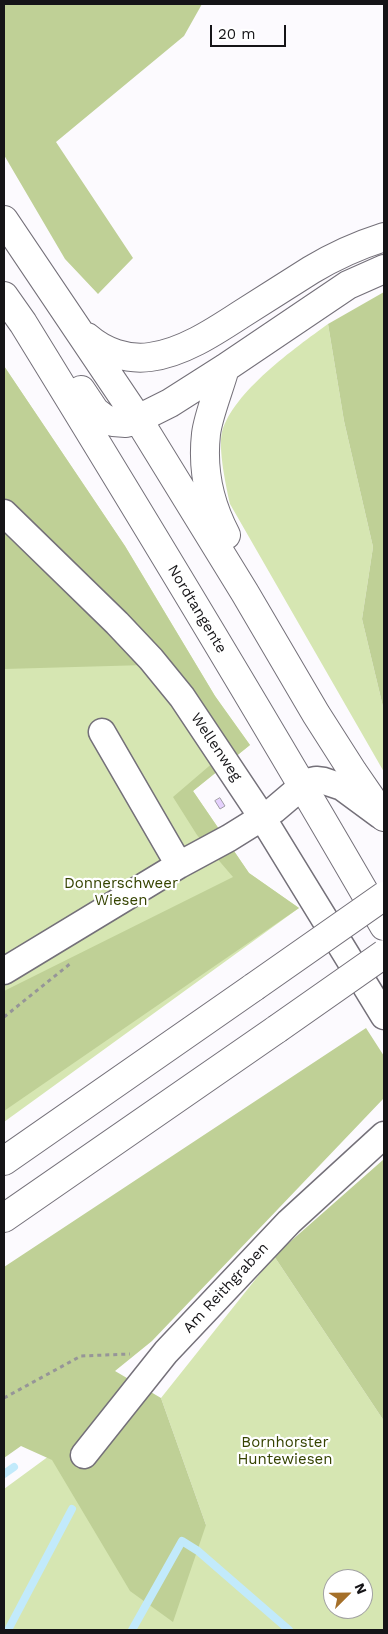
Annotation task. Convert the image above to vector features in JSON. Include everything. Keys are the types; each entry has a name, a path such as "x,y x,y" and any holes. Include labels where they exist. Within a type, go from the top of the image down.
{"highway":[{"path":"4,220 138,419 246,593 316,714 384,818"},
{"path":"80,331 96,345 114,354 150,357 168,353 205,338 314,268 362,244 384,237"},
{"path":"23,323 41,329 95,411 113,422 126,423 170,403 348,285 384,269"},
{"name":"Nordtangente","path":"4,296 23,323 130,497 302,784 384,926"},
{"path":"225,368 206,433 204,468 209,496 218,520 239,559 246,593"},
{"path":"4,1161 384,896"},
{"path":"4,1218 384,954"}],"street":[{"name":"Wellenweg","path":"4,513 118,623 151,659 182,698 268,813 384,1016"},
{"path":"102,732 179,866"},
{"path":"4,971 229,838 268,813 302,784 316,780 342,787 384,818"},
{"path":"268,813 299,812 328,828"},
{"name":"Am Reithgraben","path":"84,1455 166,1352 289,1222 384,1135"}],"path":[{"path":"4,1398 81,1356 166,1352"}],"green space":[{"path":"4,4 202,4 184,36 56,142 133,258 98,294 65,259 4,155"},
{"path":"384,292 384,711 362,619 373,547 344,421 328,324"},
{"path":"328,324 344,421 373,547 362,619 384,711 384,772 230,504 222,458 222,432 228,417 239,402 267,372"},
{"name":"Donnerschweer Wiesen","path":"4,366 125,546 215,696 250,745 193,791 249,873 299,908 4,1122"},
{"path":"4,366 125,546 215,696 250,745 193,791 249,873 299,908 4,1111 4,991 233,877 197,835 173,797 215,761 146,665 4,669"},
{"path":"366,1028 384,1056 384,1098 152,1341 115,1371 161,1398 206,1525 173,1622 130,1591 52,1460 21,1446 4,1458 4,1267"},
{"path":"384,1159 384,1421 274,1256"},
{"name":"Bornhorster Huntewiesen","path":"274,1256 384,1421 384,1630 4,1630 4,1489 49,1456 206,1525 161,1398"}],"building":[{"path":"220,798 225,806 220,809 215,801"}],"waterway":[{"path":"4,1474 14,1467"},
{"path":"8,1630 72,1509"},
{"path":"132,1630 182,1541 198,1551 289,1630"}]}
